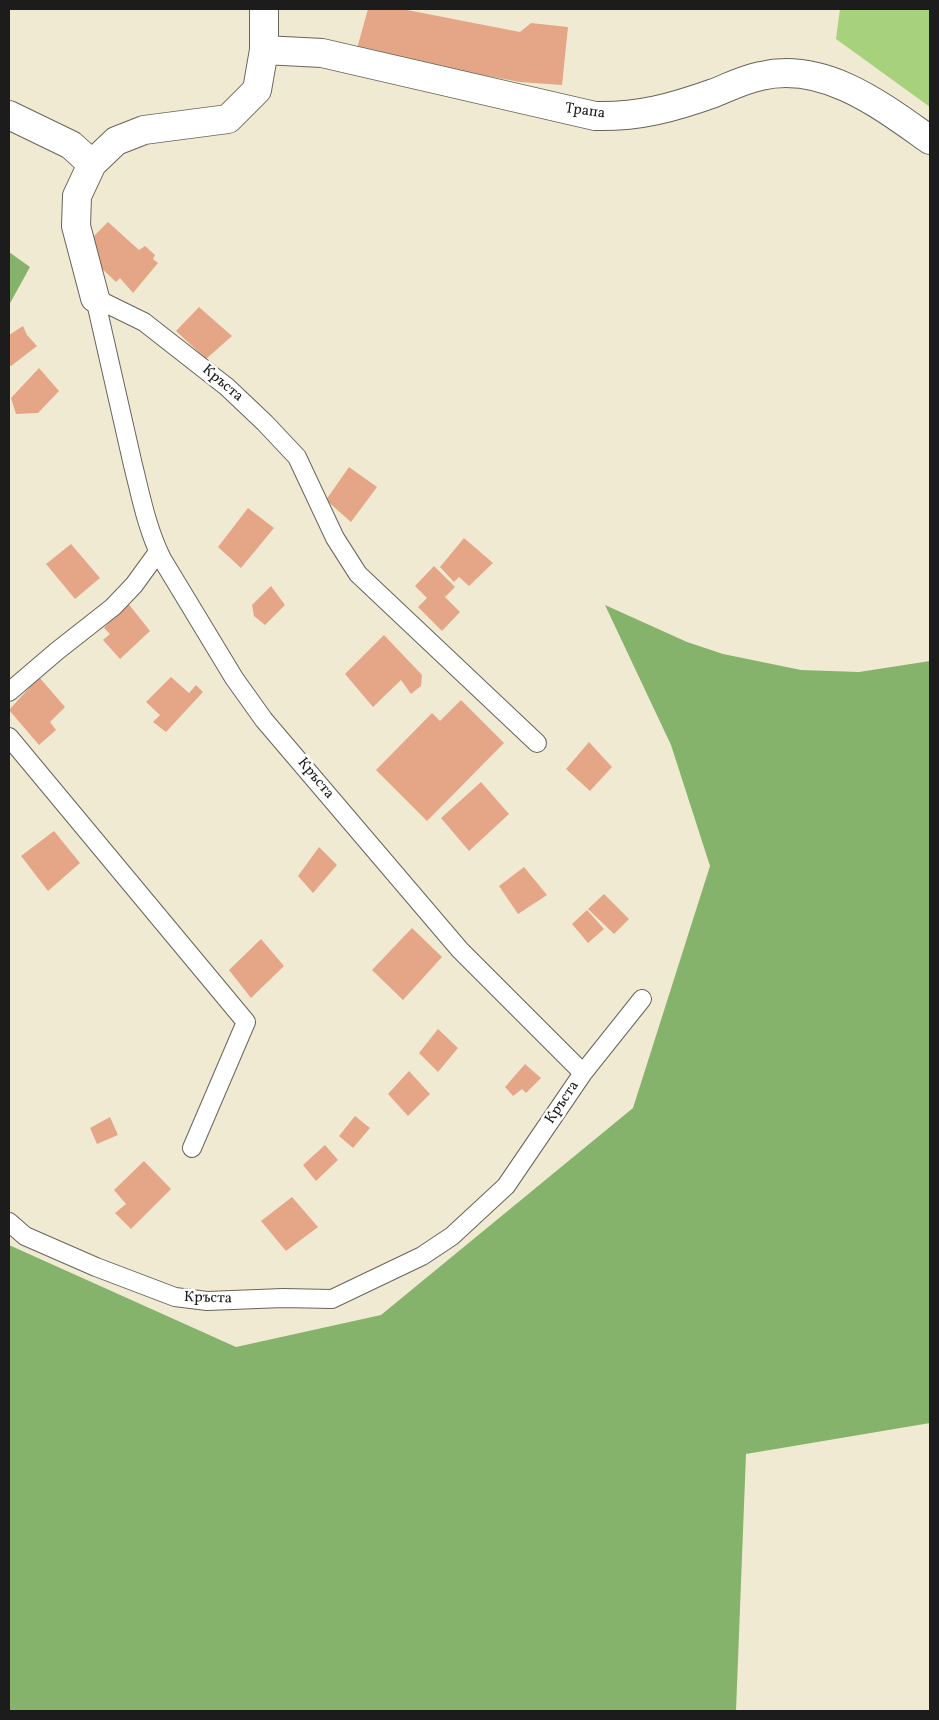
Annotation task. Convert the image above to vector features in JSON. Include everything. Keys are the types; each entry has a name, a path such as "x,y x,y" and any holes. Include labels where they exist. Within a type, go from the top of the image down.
{"street":[{"path":"264,9 264,50"},
{"name":"Трапа","path":"264,50 322,53 595,116 620,116 652,112 680,105 760,76 781,73 805,75 832,81 860,93 889,110 930,140"},
{"name":"Кръста","path":"95,298 76,226 76,196 92,164 116,141 144,130 228,119 257,90 264,50"},
{"path":"9,115 71,145 92,164"}],"lane":[{"name":"Кръста","path":"9,1222 25,1236 96,1267 176,1297 207,1301 283,1298 332,1299 422,1256 452,1236 506,1186 584,1073 460,950 264,720 234,678 158,552 148,527 95,298"},
{"name":"Кръста","path":"95,298 144,322 227,387 265,422 297,458 335,538 358,574 537,743"},
{"path":"9,692 57,650 113,607 134,585 158,552"},
{"path":"9,737 246,1022 192,1148"},
{"path":"584,1073 642,999"}],"green space":[{"path":"840,9 930,9 930,107 836,39"},
{"path":"9,252 30,267 9,305"},
{"path":"605,605 687,642 723,654 801,670 859,672 930,661 930,1423 746,1454 736,1711 9,1711 9,1245 236,1347 381,1315 633,1108 710,866 671,745"}],"building":[{"path":"368,9 402,9 520,32 531,23 568,27 562,85 520,82 356,52"},
{"path":"108,222 139,250 145,246 155,255 153,259 158,263 133,293 120,278 116,282 93,260 85,245"},
{"path":"199,307 232,336 206,359 176,331"},
{"path":"23,326 27,335 37,346 11,366 9,364 9,335"},
{"path":"39,368 59,391 38,413 16,414 11,398"},
{"path":"349,467 377,487 351,522 326,500"},
{"path":"248,508 274,528 241,568 218,547"},
{"path":"464,538 493,563 469,586 459,577 454,582 440,567"},
{"path":"71,544 100,578 75,599 46,564"},
{"path":"434,566 455,587 445,597 460,612 442,631 418,607 427,598 415,586"},
{"path":"271,586 285,605 265,625 254,616 252,605"},
{"path":"127,602 150,631 120,659 103,640 110,634 104,628"},
{"path":"384,635 422,675 421,686 411,694 401,680 373,707 345,674"},
{"path":"39,677 65,707 50,722 56,730 39,745 9,710"},
{"path":"171,677 189,693 196,685 203,692 166,732 153,722 160,715 146,702"},
{"path":"461,700 504,743 427,821 376,770 432,713 440,721"},
{"path":"589,742 612,767 590,791 566,769"},
{"path":"481,782 509,814 469,851 441,818"},
{"path":"54,831 80,863 48,891 21,856"},
{"path":"319,847 337,865 313,893 298,876"},
{"path":"524,867 547,895 518,914 499,886"},
{"path":"604,894 629,919 614,934 588,909"},
{"path":"587,910 604,929 588,943 572,924"},
{"path":"412,928 442,957 403,1000 372,970"},
{"path":"261,939 284,966 251,998 229,970"},
{"path":"438,1029 458,1048 438,1072 419,1053"},
{"path":"525,1064 541,1078 526,1093 522,1089 513,1096 505,1087"},
{"path":"409,1071 430,1094 408,1116 388,1094"},
{"path":"355,1116 370,1128 353,1148 339,1136"},
{"path":"110,1117 118,1135 97,1144 90,1128"},
{"path":"325,1145 338,1160 316,1181 303,1165"},
{"path":"144,1161 171,1189 131,1229 115,1213 126,1204 114,1190"},
{"path":"292,1197 318,1227 286,1251 261,1221"}]}
